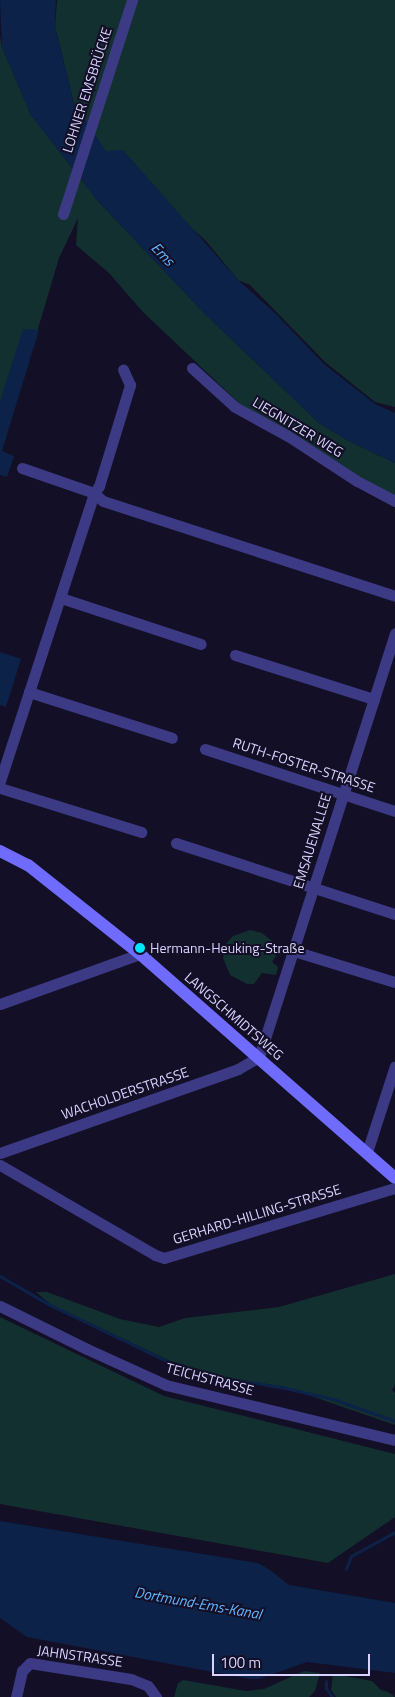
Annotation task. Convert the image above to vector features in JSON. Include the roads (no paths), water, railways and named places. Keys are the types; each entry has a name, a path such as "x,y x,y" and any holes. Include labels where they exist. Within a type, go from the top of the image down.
{"street":[{"name":"LOHNER EMSBRÜCKE","path":"63,214 132,0"},
{"path":"0,781 94,493 99,486 130,385 123,368"},
{"name":"LIEGNITZER WEG","path":"192,368 236,407 288,436 357,482 395,501"},
{"path":"22,468 94,493 103,501 395,596"},
{"path":"60,598 201,644"},
{"name":"EMSAUENALLEE","path":"259,1057 314,888 342,793 395,633"},
{"path":"235,655 374,700"},
{"path":"30,692 172,738"},
{"name":"RUTH-FOSTER-STRASSE","path":"205,749 395,811"},
{"path":"0,788 141,832"},
{"path":"176,843 395,914"},
{"name":"LANGSCHMIDTSWEG","path":"0,851 28,864 140,954 395,1178"},
{"path":"294,951 395,982"},
{"path":"0,1004 140,954"},
{"name":"WACHOLDERSTRASSE","path":"0,1152 238,1069 259,1057"},
{"path":"367,1152 395,1066"},
{"name":"GERHARD-HILLING-STRASSE","path":"0,1165 155,1255 164,1258 395,1188"},
{"name":"TEICHSTRASSE","path":"0,1306 166,1385 395,1440"},
{"name":"JAHNSTRASSE","path":"16,1697 22,1670 30,1663 131,1679 148,1686 156,1697"}],"water":[{"name":"Ems","path":"0,0 56,0 55,26 74,104 106,151 123,150 238,280 276,314 324,364 375,404 395,413 395,463 347,440 319,423 205,314 98,201 31,115 2,47"},
{"path":"23,329 39,330 2,451 14,456 7,477 0,475 0,401"},
{"path":"0,652 21,659 6,707 0,705"},
{"name":"Dortmund-Ems-Kanal","path":"0,1521 258,1563 289,1585 395,1603 395,1673 307,1662 259,1679 250,1679 27,1637 0,1618"}],"waterway":[{"path":"0,1276 50,1305 169,1362 224,1378 285,1388 333,1399 395,1421"},
{"path":"346,1569 351,1556 395,1532"},
{"path":"326,1681 326,1688 332,1697"}],"place":[{"name":"Hermann-Heuking-Straße","path":"140,948"}]}
